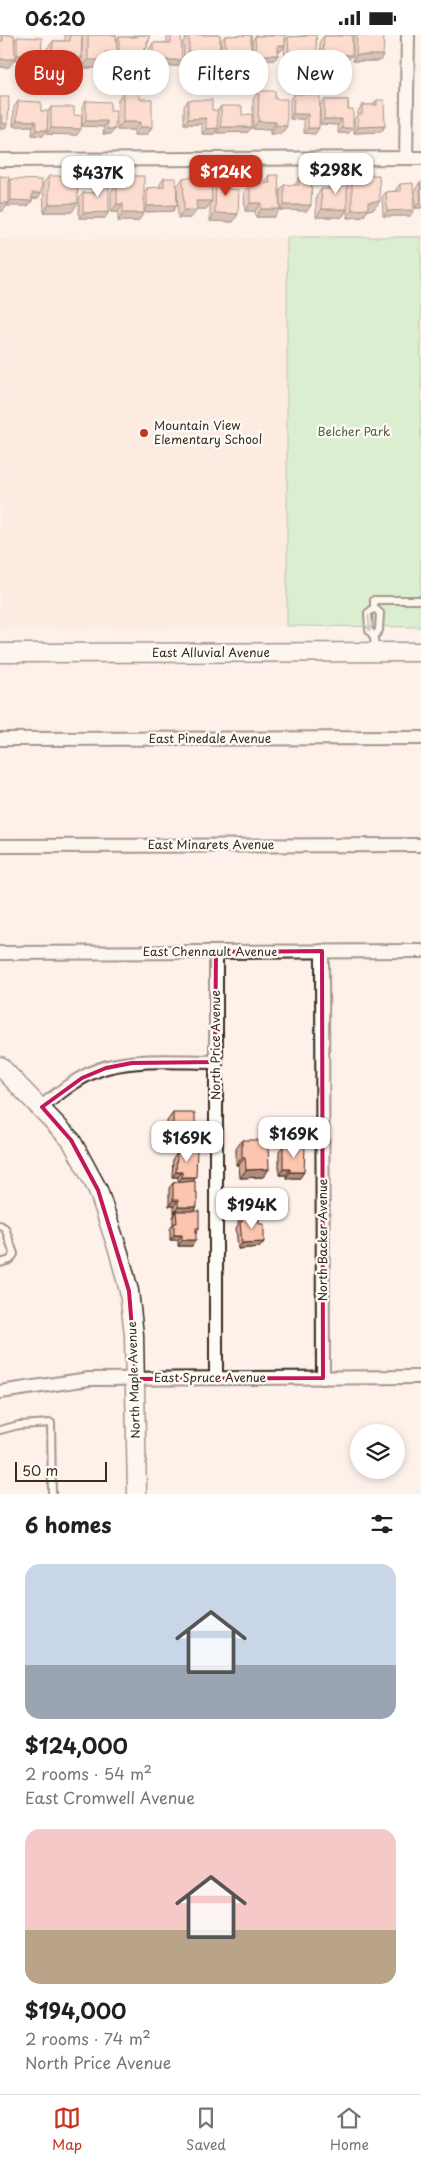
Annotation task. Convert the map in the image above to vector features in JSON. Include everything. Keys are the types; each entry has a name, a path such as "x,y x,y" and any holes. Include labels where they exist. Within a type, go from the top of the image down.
{"street":[{"path":"406,158 408,35"},
{"path":"0,160 421,158"},
{"name":"East Alluvial Avenue","path":"0,653 374,645 421,652"},
{"name":"East Pinedale Avenue","path":"0,739 421,738"},
{"name":"East Minarets Avenue","path":"0,846 421,845"},
{"name":"North Backer Avenue","path":"322,951 324,1378"},
{"name":"East Chennault Avenue","path":"0,953 421,951"},
{"name":"North Price Avenue","path":"216,952 216,1378"},
{"path":"42,1107 82,1078 106,1068 132,1063 215,1061"},
{"name":"North Maple Avenue","path":"0,1066 42,1107 71,1140 98,1190 119,1253 129,1291 134,1335 137,1494"},
{"name":"East Spruce Avenue","path":"0,1392 89,1379 421,1377"}],"lane":[{"path":"374,609 374,600 421,600"},
{"path":"374,609 380,613 379,631 374,645"},
{"path":"374,609 368,613 369,630 374,645"},
{"path":"0,1225 6,1228 14,1254 10,1260 0,1263"},
{"path":"0,1430 19,1425 51,1423 52,1494"}],"highlighted area":[{"path":"322,951 323,1378 136,1379 129,1291 98,1190 71,1140 42,1107 82,1078 106,1068 132,1063 215,1062 216,952"}],"shaded area":[{"name":"Mountain View Elementary School","path":"287,238 287,626 0,628 0,239"}],"green space":[{"name":"Belcher Park","path":"287,237 421,237 421,627 287,626"}],"building":[{"path":"3,35 14,35 15,59 0,59 0,41 3,41"},
{"path":"70,35 82,35 81,50 52,50 53,41 70,41"},
{"path":"88,35 116,35 117,50 93,50 93,60 88,60"},
{"path":"137,35 149,35 147,48 144,48 144,50 119,50 119,37 137,37"},
{"path":"171,35 181,35 182,50 179,50 179,60 169,60 169,50 153,50 153,43 171,43"},
{"path":"189,35 220,35 220,50 189,50"},
{"path":"251,35 251,50 225,50 225,36"},
{"path":"285,35 285,45 278,45 278,55 268,55 268,50 256,50 255,36"},
{"path":"316,35 317,50 289,50 288,37"},
{"path":"352,35 352,50 323,50 324,36"},
{"path":"357,35 384,35 383,55 356,55"},
{"path":"17,37 42,38 41,50 17,50"},
{"path":"268,91 275,91 275,99 287,99 287,126 276,125 276,122 258,121 259,95 268,95"},
{"path":"123,95 140,95 140,99 152,99 152,127 140,127 140,122 123,122"},
{"path":"294,95 320,95 319,128 308,128 308,114 293,114"},
{"path":"0,97 9,97 8,124 2,123 3,116 0,115"},
{"path":"188,100 212,100 212,110 217,110 218,128 206,129 206,118 188,119"},
{"path":"324,100 348,100 348,109 353,109 353,128 342,128 342,119 324,119"},
{"path":"377,100 384,100 385,126 358,127 358,114 362,114 362,105 377,105"},
{"path":"18,101 41,102 41,111 48,111 47,130 36,130 36,121 17,120"},
{"path":"86,101 110,102 110,111 116,111 115,129 107,129 107,121 86,121"},
{"path":"221,106 242,106 242,115 252,114 252,127 221,127"},
{"path":"51,107 74,107 74,115 82,116 81,129 51,128"},
{"path":"216,175 229,176 229,189 239,190 238,214 215,213"},
{"path":"269,175 278,175 280,209 261,209 261,203 250,203 250,184 270,183"},
{"path":"335,175 347,175 347,209 322,209 321,189 335,189"},
{"path":"368,175 379,175 380,201 368,202 368,209 352,210 352,179 368,178"},
{"path":"0,176 9,177 9,203 0,203"},
{"path":"49,176 77,176 78,203 49,204"},
{"path":"132,176 144,176 144,213 123,213 123,204 117,204 117,183 132,183"},
{"path":"211,177 212,201 196,201 197,210 184,210 183,178"},
{"path":"97,178 109,178 109,212 83,213 83,193 97,193"},
{"path":"164,178 176,178 177,205 147,206 147,188 164,187"},
{"path":"299,178 312,178 311,205 284,205 284,185 299,185"},
{"path":"11,179 42,180 41,193 32,193 32,201 11,200"},
{"path":"413,183 414,210 387,211 386,192 400,191 400,184"},
{"path":"173,1113 195,1113 195,1125 200,1127 200,1143 180,1143 180,1139 173,1139"},
{"path":"242,1140 261,1140 261,1145 268,1145 269,1169 246,1170 245,1157 242,1157"},
{"path":"283,1146 305,1147 304,1172 290,1172 290,1169 283,1169"},
{"path":"184,1150 197,1150 196,1177 182,1177 182,1172 176,1172 177,1153 184,1153"},
{"path":"195,1181 197,1207 178,1207 178,1200 173,1200 173,1183"},
{"path":"176,1211 199,1211 199,1228 196,1228 196,1240 182,1240 182,1235 174,1235 174,1223 177,1223"},
{"path":"242,1217 259,1217 259,1224 264,1224 264,1242 242,1243 240,1222 242,1222"}],"place":[{"name":"Mountain View Elementary School","path":"144,433"}]}
